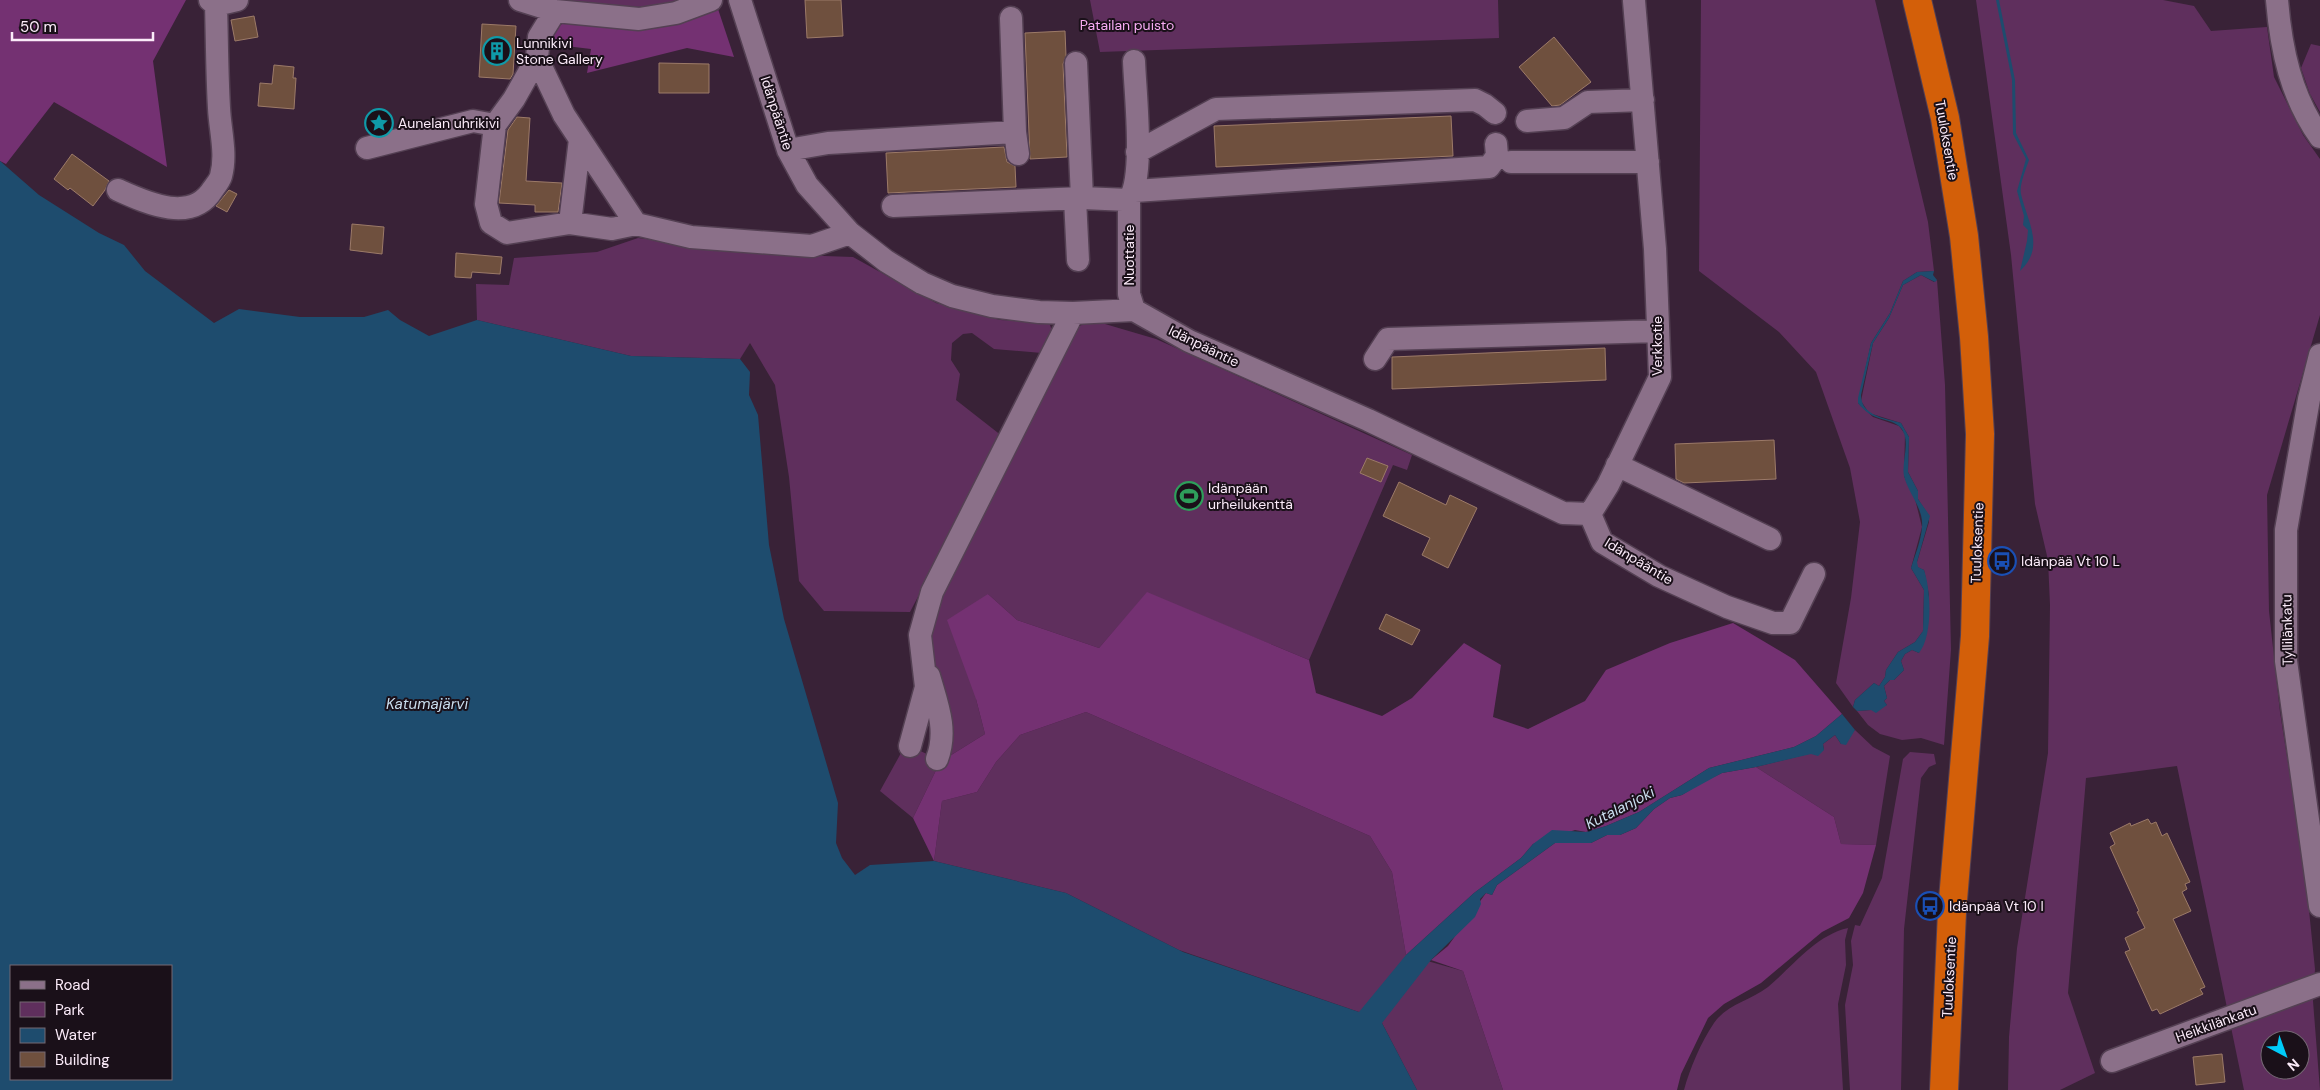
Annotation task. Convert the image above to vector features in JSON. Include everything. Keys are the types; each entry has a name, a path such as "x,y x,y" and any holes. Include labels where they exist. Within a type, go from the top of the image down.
{"highway":[{"name":"Tuuloksentie","path":"1918,0 1945,118 1964,236 1974,337 1980,434 1975,636 1952,912 1944,1090"}],"street":[{"path":"520,0 555,12 639,19 676,14 711,0"},
{"name":"Idänpääntie","path":"740,0 788,150 807,186 850,233 886,262 922,283 952,296 992,306 1039,312 1072,313 1134,310 1189,340 1368,420 1563,513 1590,514 1602,542 1659,576 1728,607 1773,623 1790,623 1814,574"},
{"path":"2277,0 2284,54 2294,90 2320,137"},
{"path":"118,190 148,203 168,208 190,207 204,201 221,177 223,152 219,108 221,2"},
{"name":"Verkkotie","path":"1590,514 1608,485 1660,377 1648,162 1634,2"},
{"path":"555,12 539,38 537,58 514,99 495,125 486,204 491,223 507,232 570,222 612,229 636,224 691,237 812,246 850,233"},
{"path":"1011,18 1015,132 1018,154"},
{"path":"537,58 564,115 636,224"},
{"name":"Nuottatie","path":"1134,61 1137,152 1132,195 1129,294 1134,310"},
{"path":"1076,63 1078,260"},
{"path":"1137,152 1216,109 1474,100 1485,105 1495,114"},
{"path":"1527,121 1564,118 1588,102 1643,100"},
{"path":"367,148 473,121 495,125"},
{"path":"788,150 828,143 1015,132"},
{"path":"570,222 580,139"},
{"path":"893,206 1132,195 1489,167 1497,156 1496,144"},
{"path":"1512,162 1648,162"},
{"path":"937,759 941,750 942,723 925,663 920,635 932,592 1072,313"},
{"path":"1375,358 1388,340 1658,331"},
{"name":"Tyllilänkatu","path":"2320,355 2309,399 2286,530 2286,661 2320,906"},
{"path":"1617,465 1770,539"},
{"path":"910,746 926,687 925,663"},
{"name":"Heikkilänkatu","path":"2112,1061 2320,984"}],"green space":[{"path":"548,0 689,0 638,7"},
{"name":"Patailan puisto","path":"1090,0 1498,0 1499,38 1100,52"},
{"path":"1701,0 1875,0 1928,222 1934,271 1917,272 1903,281 1890,313 1871,343 1858,403 1873,417 1899,426 1905,434 1904,476 1915,499 1922,527 1911,568 1924,590 1923,631 1915,642 1898,652 1886,670 1885,677 1879,686 1874,683 1855,700 1853,707 1836,683 1851,598 1860,522 1850,468 1816,372 1779,332 1699,271"},
{"path":"1976,0 2163,0 2194,6 2211,31 2267,27 2274,77 2303,135 2320,159 2320,315 2267,495 2269,611 2280,712 2305,871 2315,969 2313,1001 2320,1090 2244,1090 2177,766 2086,778 2068,993 2095,1073 2060,1090 2008,1090 2009,1037 2017,948 2048,753 2050,605 2048,560 2035,504 2011,255"},
{"path":"2311,44 2320,46 2320,112 2310,94 2301,68"},
{"path":"638,238 767,254 853,257 936,303 1000,320 1049,322 1053,334 1042,353 994,349 972,333 963,334 952,343 951,360 960,374 956,400 1002,436 910,612 824,611 799,581 789,477 775,385 750,343 740,359 631,356 477,320 476,284 509,285 514,258 597,252"},
{"path":"1921,275 1934,282 1937,280 1945,385 1951,650 1944,745 1921,738 1902,740 1880,734 1868,725 1857,711 1871,710 1887,705 1884,701 1887,698 1884,686 1890,680 1894,680 1904,670 1901,661 1905,654 1912,650 1919,653 1929,595 1924,570 1917,567 1917,562 1929,522 1929,516 1918,499 1918,491 1908,472 1909,437 1901,423 1869,413 1861,401 1873,343 1889,318 1903,285"},
{"name":"Idänpään urheilukenttä","path":"1083,324 1105,324 1156,339 1412,455 1407,470 1393,465 1309,660 1147,593 1099,648 1017,620 988,594 976,699 985,734 940,762 913,818 880,791 906,744 937,759 925,634 932,604 1074,330"},
{"path":"1086,712 1370,836 1392,872 1406,955 1463,971 1503,1090 1417,1090 1382,1023 1359,1012 1179,950 1066,893 934,861 942,801 977,792 996,762 1020,735"},
{"path":"1855,730 1873,747 1890,756 1876,845 1841,844 1834,817 1756,767 1824,750 1823,744 1835,735 1841,744"},
{"path":"1910,752 1934,754 1936,764 1929,767 1921,778 1904,929 1901,1090 1850,1090 1845,1005 1853,965 1851,941 1855,925 1860,926 1882,878 1903,759"},
{"path":"1848,928 1845,940 1846,965 1838,1004 1843,1090 1684,1090 1700,1047 1709,1030 1725,1011 1768,987 1825,937"}],"shaded area":[{"path":"0,0 186,0 153,61 167,167 54,102 6,164 0,161"},
{"path":"718,9 734,57 687,48 587,73 591,49 549,44 552,32 568,19 679,22"},
{"path":"1147,592 1309,660 1316,693 1382,716 1412,698 1464,643 1501,665 1493,717 1528,729 1585,701 1606,670 1670,643 1733,623 1795,660 1842,714 1816,736 1794,747 1709,768 1639,812 1606,826 1586,832 1575,830 1533,844 1521,858 1474,893 1406,955 1392,872 1370,836 1086,712 1020,735 996,762 977,792 942,801 934,861 913,818 940,762 985,734 976,699 947,620 988,594 1017,620 1099,648"},
{"path":"1756,767 1834,817 1841,844 1876,845 1863,893 1849,918 1822,932 1761,983 1724,1004 1708,1018 1681,1074 1677,1090 1503,1090 1463,971 1431,960 1448,946 1486,893 1492,895 1497,885 1555,843 1591,843 1607,835 1620,835 1636,828 1654,809 1670,798 1682,795 1722,773"}],"water":[{"path":"1996,0 1999,0 2015,80 2016,133 2029,160 2023,177 2021,194 2030,224 2033,243 2032,253 2028,262 2020,271 2028,230 2023,225 2024,216 2017,191 2026,159 2013,134 2012,80"},
{"name":"Katumajärvi","path":"0,161 39,195 99,233 124,245 145,271 214,323 239,309 300,317 364,317 388,310 400,320 429,336 477,320 631,356 740,359 750,372 749,395 758,415 769,545 784,619 838,803 836,843 842,858 855,875 870,865 934,861 1066,893 1183,952 1359,1012 1406,955 1474,893 1521,858 1533,844 1552,830 1586,832 1606,826 1639,812 1709,768 1794,747 1816,736 1842,714 1855,730 1846,745 1841,744 1835,735 1823,744 1824,750 1818,756 1811,754 1722,773 1682,795 1670,798 1654,809 1636,828 1620,835 1607,835 1591,843 1555,843 1497,885 1492,895 1486,893 1480,899 1481,904 1475,917 1431,960 1382,1023 1417,1090 0,1090"},
{"path":"1934,271 1933,275 1937,280 1935,282 1921,275 1903,285 1889,318 1873,343 1861,395 1862,402 1869,412 1901,423 1909,437 1908,472 1918,491 1918,499 1930,516 1917,562 1918,567 1924,570 1928,589 1929,625 1924,645 1919,653 1912,650 1905,654 1901,661 1904,670 1894,680 1890,680 1884,686 1887,698 1884,701 1887,705 1876,713 1871,710 1857,711 1853,707 1855,700 1874,683 1879,686 1885,677 1886,670 1898,652 1915,642 1923,631 1924,590 1911,568 1918,548 1922,520 1904,476 1906,444 1903,432 1896,424 1869,414 1858,403 1858,398 1871,343 1890,313 1903,281 1917,272"}],"building":[{"path":"805,0 841,0 843,36 807,38"},
{"path":"254,16 258,37 235,41 231,20"},
{"name":"Lunnikivi Stone Gallery","path":"482,24 516,26 513,74 510,79 479,77"},
{"path":"1065,31 1066,56 1063,64 1067,157 1030,159 1025,33"},
{"path":"1554,37 1591,82 1560,105 1552,106 1519,67"},
{"path":"659,63 709,64 709,93 659,93"},
{"path":"274,65 294,67 293,78 296,78 294,109 258,106 260,83 272,84"},
{"path":"1451,116 1453,156 1216,167 1214,126"},
{"path":"517,117 530,118 526,181 562,183 558,212 535,212 535,205 499,203 508,130"},
{"path":"1004,147 1007,162 1015,166 1016,187 888,193 886,153"},
{"path":"72,154 109,181 93,206 70,188 68,190 54,179"},
{"path":"229,190 237,194 227,212 216,206"},
{"path":"352,224 384,227 382,254 350,250"},
{"path":"456,253 502,257 500,274 472,272 471,278 455,277"},
{"path":"1605,348 1606,380 1392,389 1392,357"},
{"path":"1774,440 1776,479 1684,483 1676,479 1675,444"},
{"path":"1367,458 1388,466 1381,482 1360,473"},
{"path":"1399,482 1446,505 1450,495 1477,508 1448,568 1422,555 1430,538 1383,516"},
{"path":"1386,614 1420,630 1412,645 1379,629"},
{"path":"2148,819 2151,824 2156,822 2162,836 2167,833 2190,882 2185,884 2187,889 2182,892 2191,911 2173,919 2205,987 2200,989 2203,994 2160,1014 2157,1009 2152,1011 2125,952 2130,950 2125,938 2145,928 2110,847 2115,844 2110,833 2130,823 2131,826"},
{"path":"2222,1054 2225,1082 2196,1085 2193,1057"}],"place":[{"name":"Lunnikivi Stone Gallery","path":"497,51"},
{"name":"Aunelan uhrikivi","path":"379,123"},
{"name":"Idänpään urheilukenttä","path":"1189,496"},
{"name":"Idänpää Vt 10 L","path":"2002,561"},
{"name":"Idänpää Vt 10 I","path":"1930,906"}],"water label":[{"name":"Kutalanjoki","path":"1620,808"}]}
